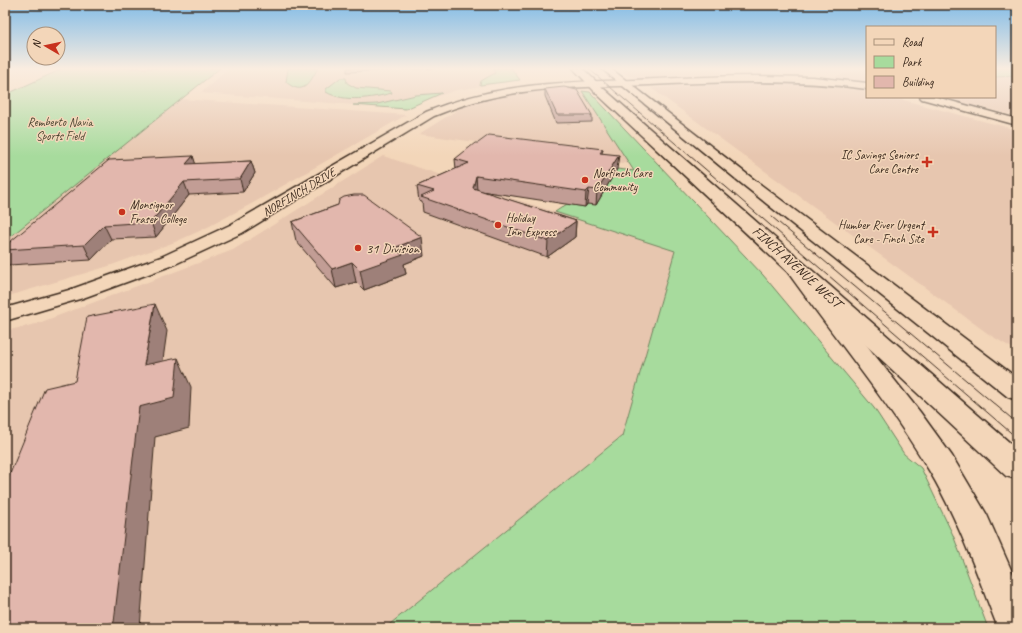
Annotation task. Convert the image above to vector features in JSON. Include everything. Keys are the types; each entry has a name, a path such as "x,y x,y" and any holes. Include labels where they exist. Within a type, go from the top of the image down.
{"main road":[{"name":"FINCH AVENUE WEST","path":"609,98 1017,467"},
{"path":"642,98 1017,391"},
{"path":"786,257 910,419 941,464 975,525 1017,628"}],"street":[{"name":"NORFINCH DRIVE","path":"5,315 76,294 167,261 222,236 430,114 453,103 475,98"},
{"path":"929,98 1017,122"}],"shaded area":[{"path":"259,98 434,98 406,109"},
{"path":"495,98 586,98 630,164 419,134 462,107"},
{"name":"Humber River Urgent Care - Finch Site","path":"664,98 896,98 1017,130 1017,351 990,335"},
{"path":"943,98 1017,98 1017,116"},
{"path":"181,99 406,115 253,203 204,229 175,242 109,266 5,297 5,241"},
{"path":"383,156 675,251 622,436 385,628 5,628 5,331 36,324 233,250"}],"green space":[{"name":"Remberto Navia Sports Field","path":"5,98 183,98 5,241"},
{"path":"341,98 369,98 367,98"},
{"path":"405,98 432,98 406,109 353,105 377,104"},
{"path":"586,98 595,98 763,275 874,408 904,454 921,468 953,535 988,628 385,628 622,436 675,251 555,212 567,204 585,207 617,169 634,171"}],"building":[{"path":"549,98 582,98 592,115 557,115"},
{"path":"489,135 603,149 600,153 619,155 597,190 589,189 586,192 476,176 473,188 576,221 548,241 421,197 434,191 417,186 469,163 455,159 475,143 478,143"},
{"name":"Monsignor Fraser College","path":"193,156 186,164 251,161 240,179 184,182 151,222 104,225 84,245 5,250 5,246 109,160"},
{"name":"31 Division","path":"364,195 422,237 394,248 403,255 360,270 352,262 332,269 292,222 338,205 339,200 344,197"},
{"path":"155,304 144,365 178,358 174,398 139,407 114,622 93,628 5,628 5,486 45,388 75,381 87,317"}],"tram line":[{"path":"622,98 1017,438"},
{"path":"772,217 1017,423"}],"place":[{"name":"IC Savings Seniors Care Centre","path":"927,162"},
{"name":"Norfinch Care Community","path":"585,180"},
{"name":"Monsignor Fraser College","path":"122,212"},
{"name":"Holiday Inn Express","path":"498,225"},
{"name":"Humber River Urgent Care - Finch Site","path":"933,232"},
{"name":"31 Division","path":"358,248"}]}
